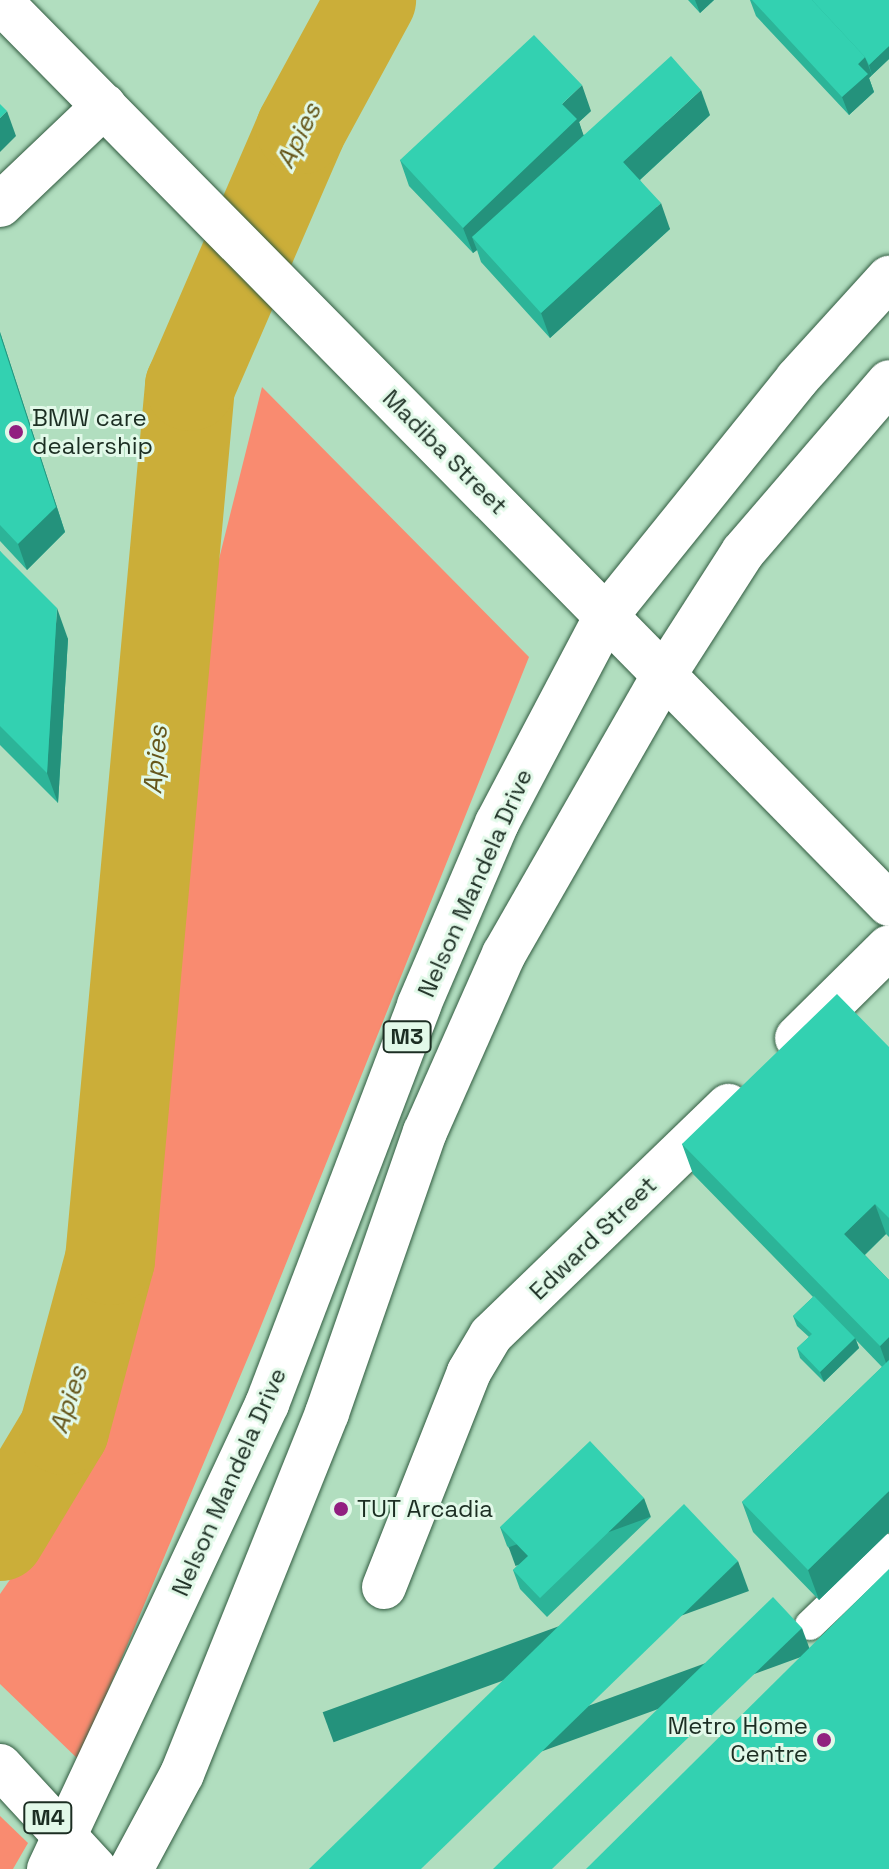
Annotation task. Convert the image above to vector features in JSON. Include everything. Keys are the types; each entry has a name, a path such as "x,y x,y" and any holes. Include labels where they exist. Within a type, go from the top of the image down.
{"main road":[{"name":"Madiba Street","path":"0,1 889,904"},
{"path":"0,205 104,106"},
{"name":"Nelson Mandela Drive","path":"70,1859 267,1404 419,1005 497,823 606,616 797,379 889,278"},
{"name":"M3","path":"131,1869 182,1774 327,1413 425,1132 498,968 664,675 743,552 889,382"},
{"name":"Edward Street","path":"384,1587 469,1372 491,1335 889,947"},
{"name":"M4","path":"0,1766 70,1859"}],"lane":[{"path":"810,1625 889,1549"}],"shaded area":[{"path":"262,387 529,657 257,1336 79,1760 0,1684 0,1594 55,1515 126,1301 163,1043 179,719"},
{"path":"0,1816 28,1843 13,1869 0,1869"}],"building":[{"path":"752,0 812,0 865,57 858,64 868,74 842,97"},
{"path":"812,0 889,0 889,46 869,65"},
{"path":"534,35 582,85 562,104 577,119 463,228 400,160"},
{"path":"671,56 701,90 623,162 661,203 541,313 472,237"},
{"path":"0,104 7,111 0,118"},
{"name":"BMW care dealership","path":"0,335 56,507 18,544 0,525"},
{"path":"0,551 57,608 47,773 0,726"},
{"path":"837,994 889,1047 889,1218 875,1204 844,1234 889,1280 889,1337 880,1346 682,1144"},
{"path":"814,1296 855,1338 820,1372 797,1348 812,1334 793,1316"},
{"path":"889,1360 889,1491 808,1570 742,1502"},
{"path":"590,1441 644,1498 540,1598 513,1570 528,1556 500,1527"},
{"path":"684,1504 738,1561 421,1869 309,1869"},
{"name":"Metro Home Centre","path":"889,1569 889,1869 586,1869"},
{"path":"773,1597 802,1628 552,1869 493,1869"}],"waterway":[{"name":"Apies","path":"0,1536 64,1430 110,1260 190,386 301,129 371,0"}],"place":[{"name":"BMW care dealership","path":"16,432"},
{"name":"TUT Arcadia","path":"341,1509"},
{"name":"Metro Home Centre","path":"824,1740"}]}
